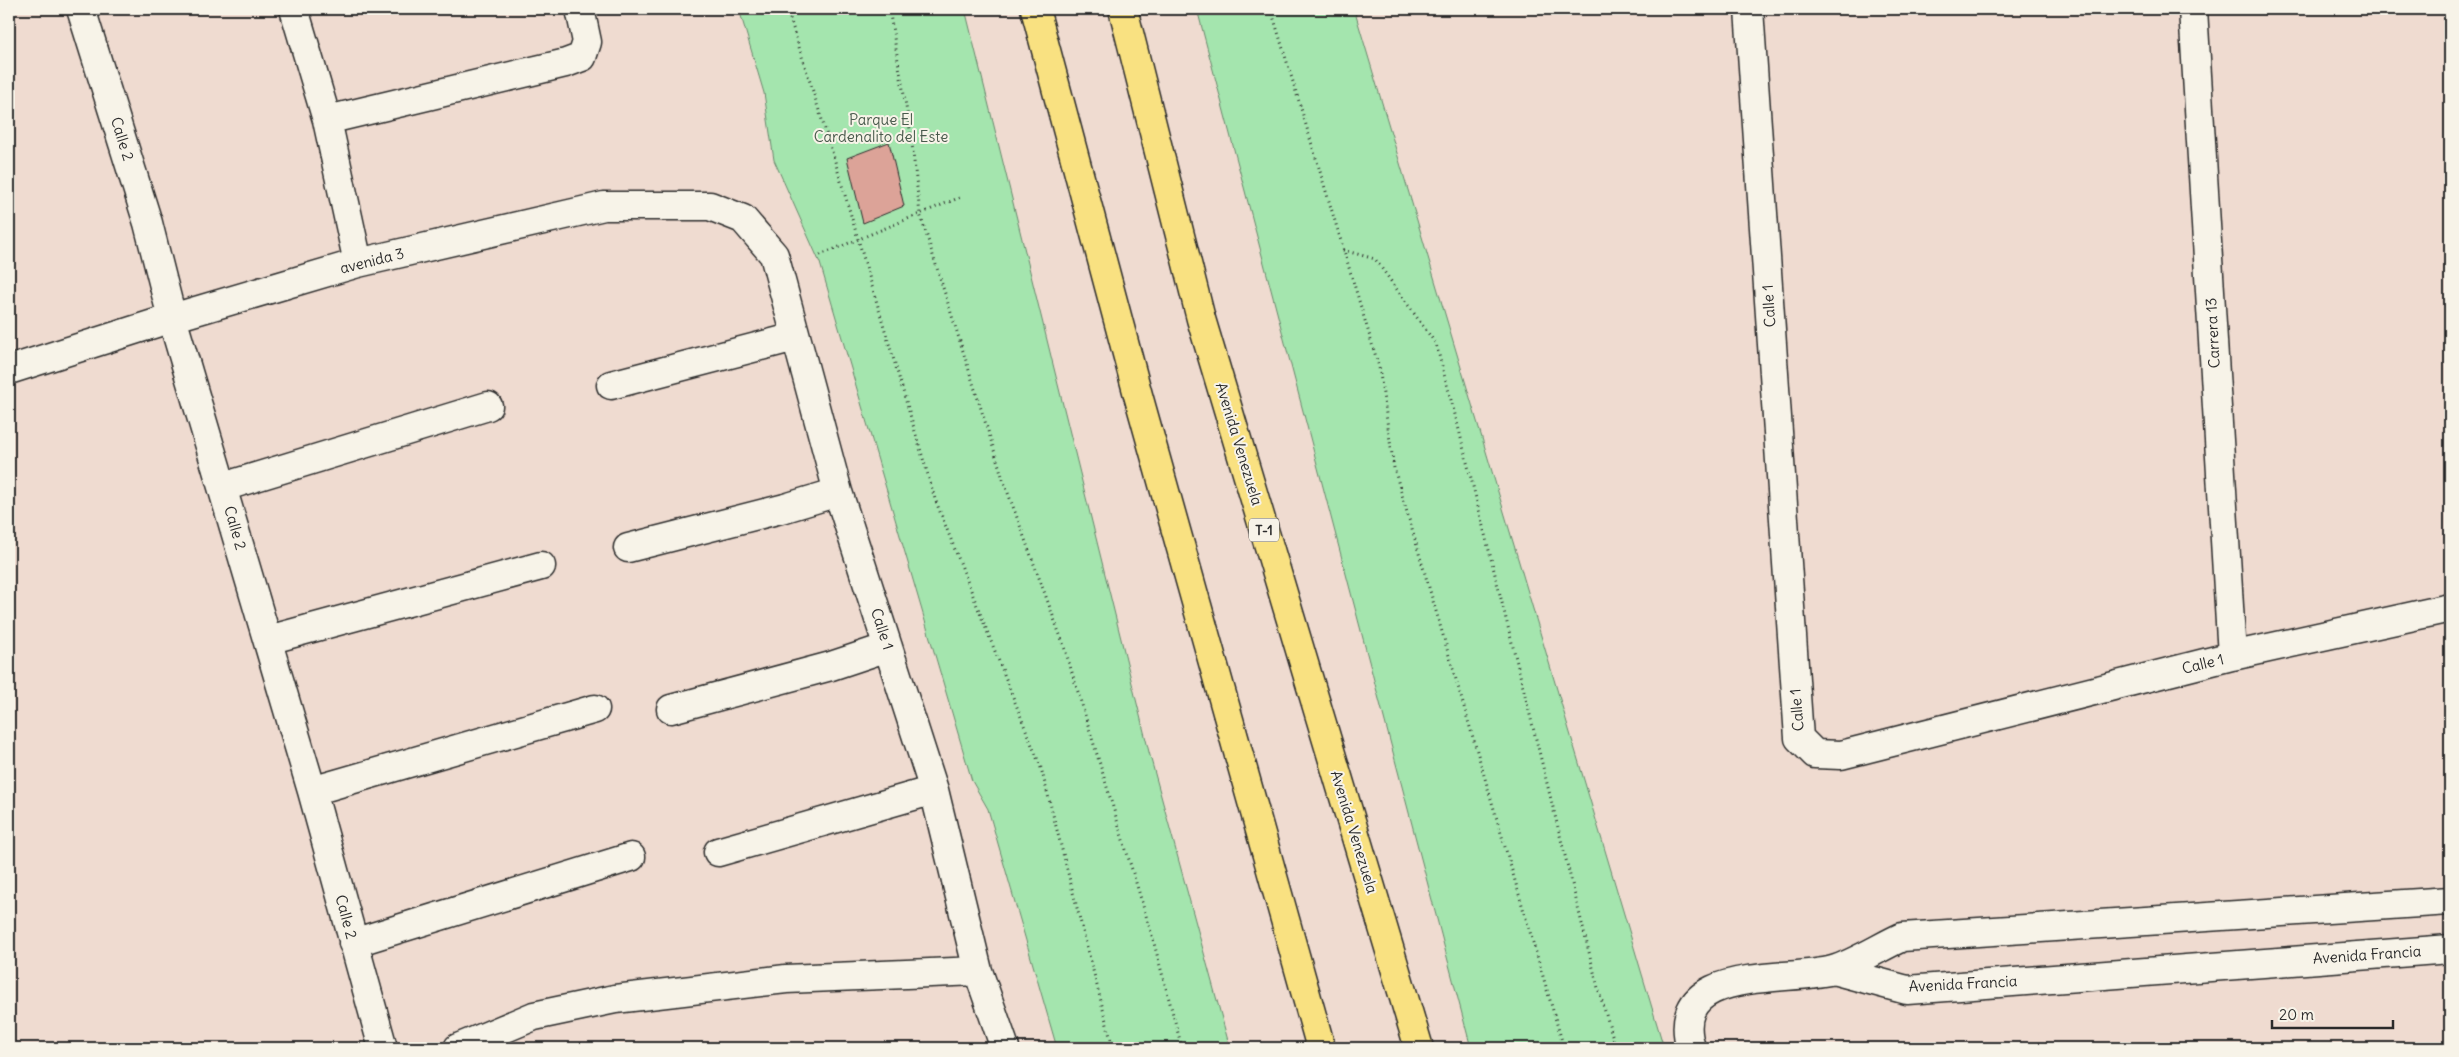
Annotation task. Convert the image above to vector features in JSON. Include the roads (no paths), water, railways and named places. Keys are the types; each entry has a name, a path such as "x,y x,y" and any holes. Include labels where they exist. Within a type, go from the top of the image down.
{"main road":[{"path":"1035,9 1136,386 1320,1048"},
{"name":"Avenida Venezuela","path":"1123,9 1202,319 1419,1048"}],"street":[{"name":"Calle 2","path":"81,9 148,223 172,318 312,791 383,1048"},
{"path":"294,9 327,120 358,263"},
{"path":"327,120 556,65 582,57 587,42 580,9"},
{"name":"Calle 1","path":"1749,9 1799,738 1815,754 1841,755 2232,656 2450,608"},
{"name":"Carrera 13","path":"2193,9 2232,656"},
{"name":"avenida 3","path":"9,370 172,318 358,263 604,206 710,206 743,219"},
{"name":"Calle 1","path":"743,219 774,255 838,492 934,790 978,971 1005,1048"},
{"path":"612,384 795,337"},
{"path":"223,487 488,406"},
{"path":"628,548 785,508 838,492"},
{"path":"268,640 541,566"},
{"path":"671,709 831,666 888,647"},
{"path":"312,791 594,709"},
{"path":"718,852 934,790"},
{"path":"353,943 631,858"},
{"path":"1690,1044 1690,1012 1702,995 1718,986 1744,980 1833,970 1902,937 2450,901"},
{"name":"Avenida Francia","path":"1833,970 1907,990 2450,948"},
{"path":"458,1048 534,1016 615,999 786,979 978,971"}],"park label":[{"name":"Parque El Cardenalito del Este","path":"881,128"}]}
